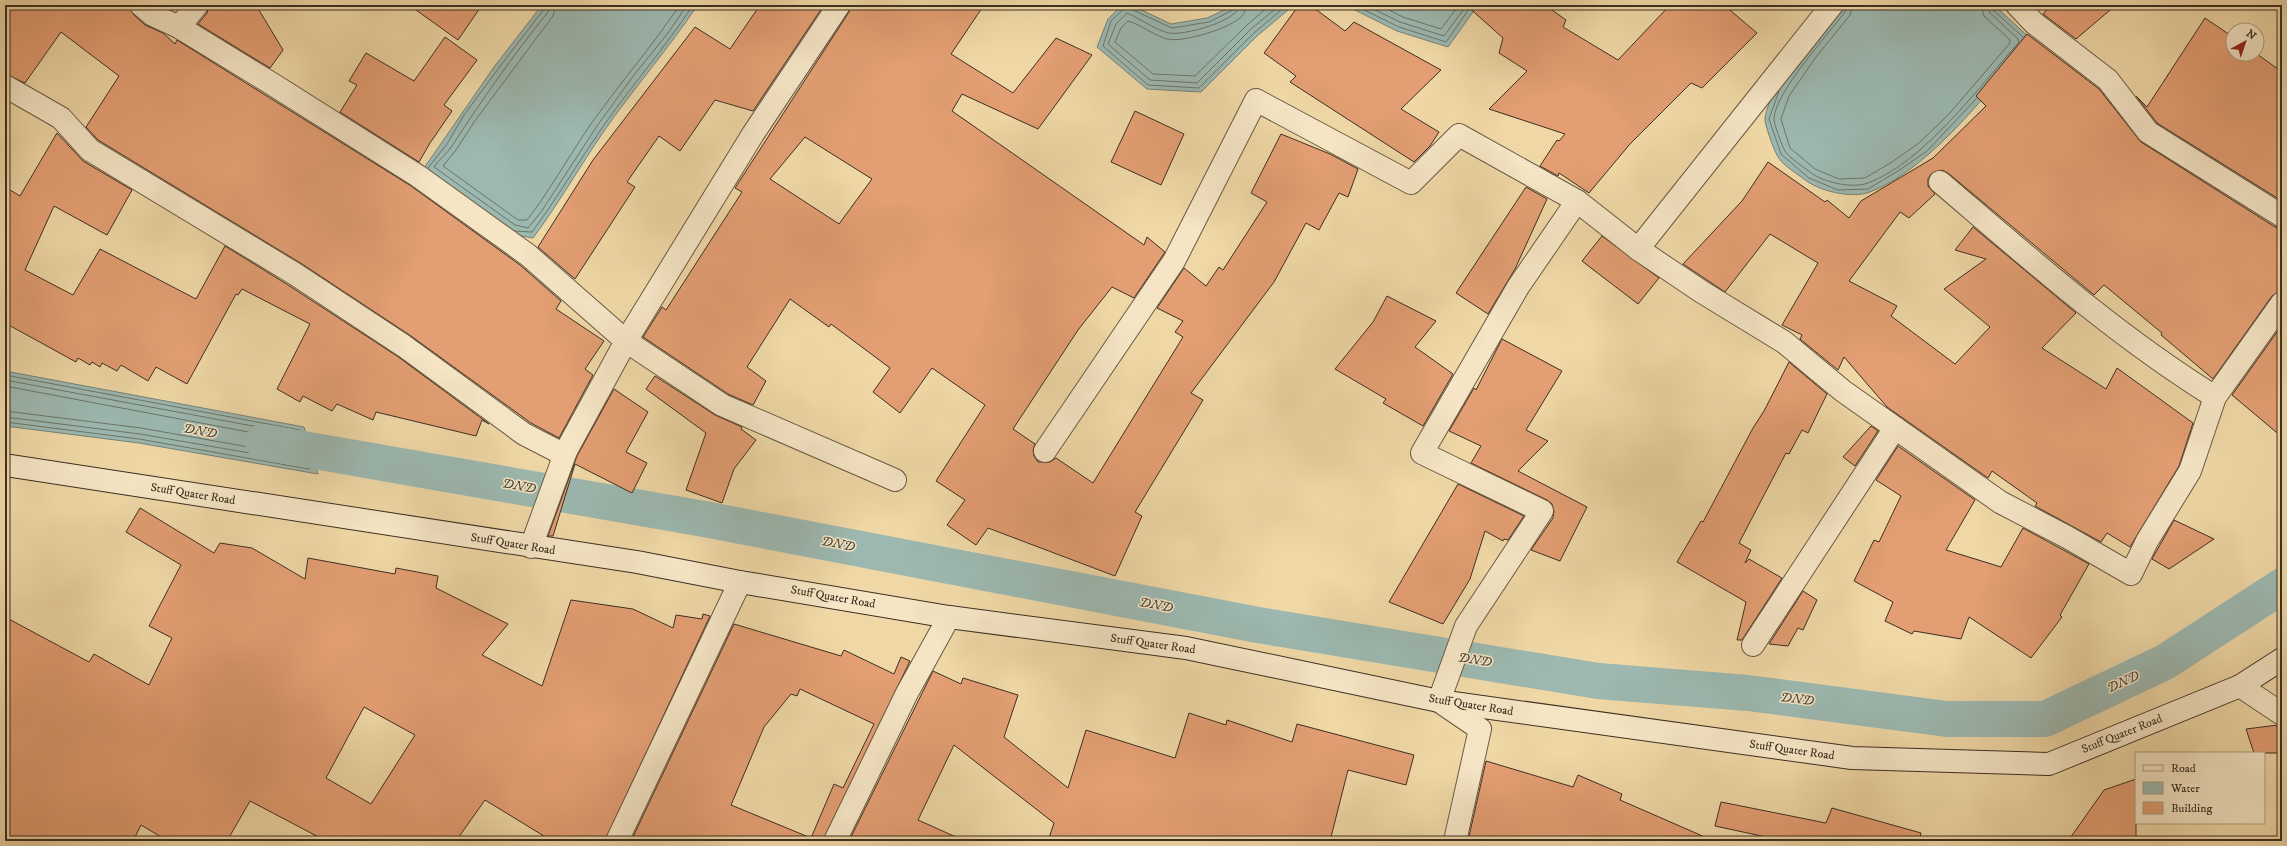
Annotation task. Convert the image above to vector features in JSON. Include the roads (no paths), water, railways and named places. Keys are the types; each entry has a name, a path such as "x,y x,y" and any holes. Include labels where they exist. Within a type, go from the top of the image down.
{"street":[{"path":"142,5 153,15 179,27 418,176 528,255 626,341 722,405 895,480"},
{"path":"179,27 197,5"},
{"path":"531,547 566,451 626,341 753,134 839,5"},
{"path":"1638,249 1832,5"},
{"path":"2017,5 2034,23 2108,80 2148,132 2282,216"},
{"path":"5,86 61,118 90,150 295,274 404,346 524,434 559,452 566,451"},
{"path":"1045,451 1174,261 1256,100 1411,183 1459,135 1577,201 1638,249 1702,292 1784,342 1843,391 2000,502 2067,537 2131,574 2146,541 2190,471 2216,397 2282,304"},
{"path":"1940,182 2115,330 2173,370 2216,397"},
{"path":"1455,841 1480,729 1439,700 1466,626 1542,511 1422,453 1518,287 1577,201"},
{"path":"1753,645 1895,428"},
{"name":"Stuff Quater Road","path":"5,465 531,547 637,562 740,582 949,617 1186,648 1439,700 1852,758 2049,764 2240,686 2282,659"},
{"path":"617,841 740,582"},
{"path":"835,841 907,693 949,617"},
{"path":"2240,686 2282,714"}],"water":[{"path":"542,5 697,6 604,131 533,238 511,234 422,171 494,67"},
{"path":"1122,5 1131,5 1171,24 1207,18 1235,5 1294,5 1257,36 1201,92 1147,89 1097,47 1108,19"},
{"path":"1345,5 1478,5 1448,47 1397,31"},
{"path":"1839,5 1994,5 2032,40 1979,103 1916,165 1893,181 1870,192 1854,195 1836,193 1810,183 1782,162 1777,155 1766,125 1765,118 1769,105 1785,75"},
{"path":"5,371 304,427 318,474 139,443 5,426"}],"waterway":[{"name":"DND","path":"263,442 704,519 1258,625 1598,681 1748,693 1947,719 2045,719 2165,662 2282,586"}]}
